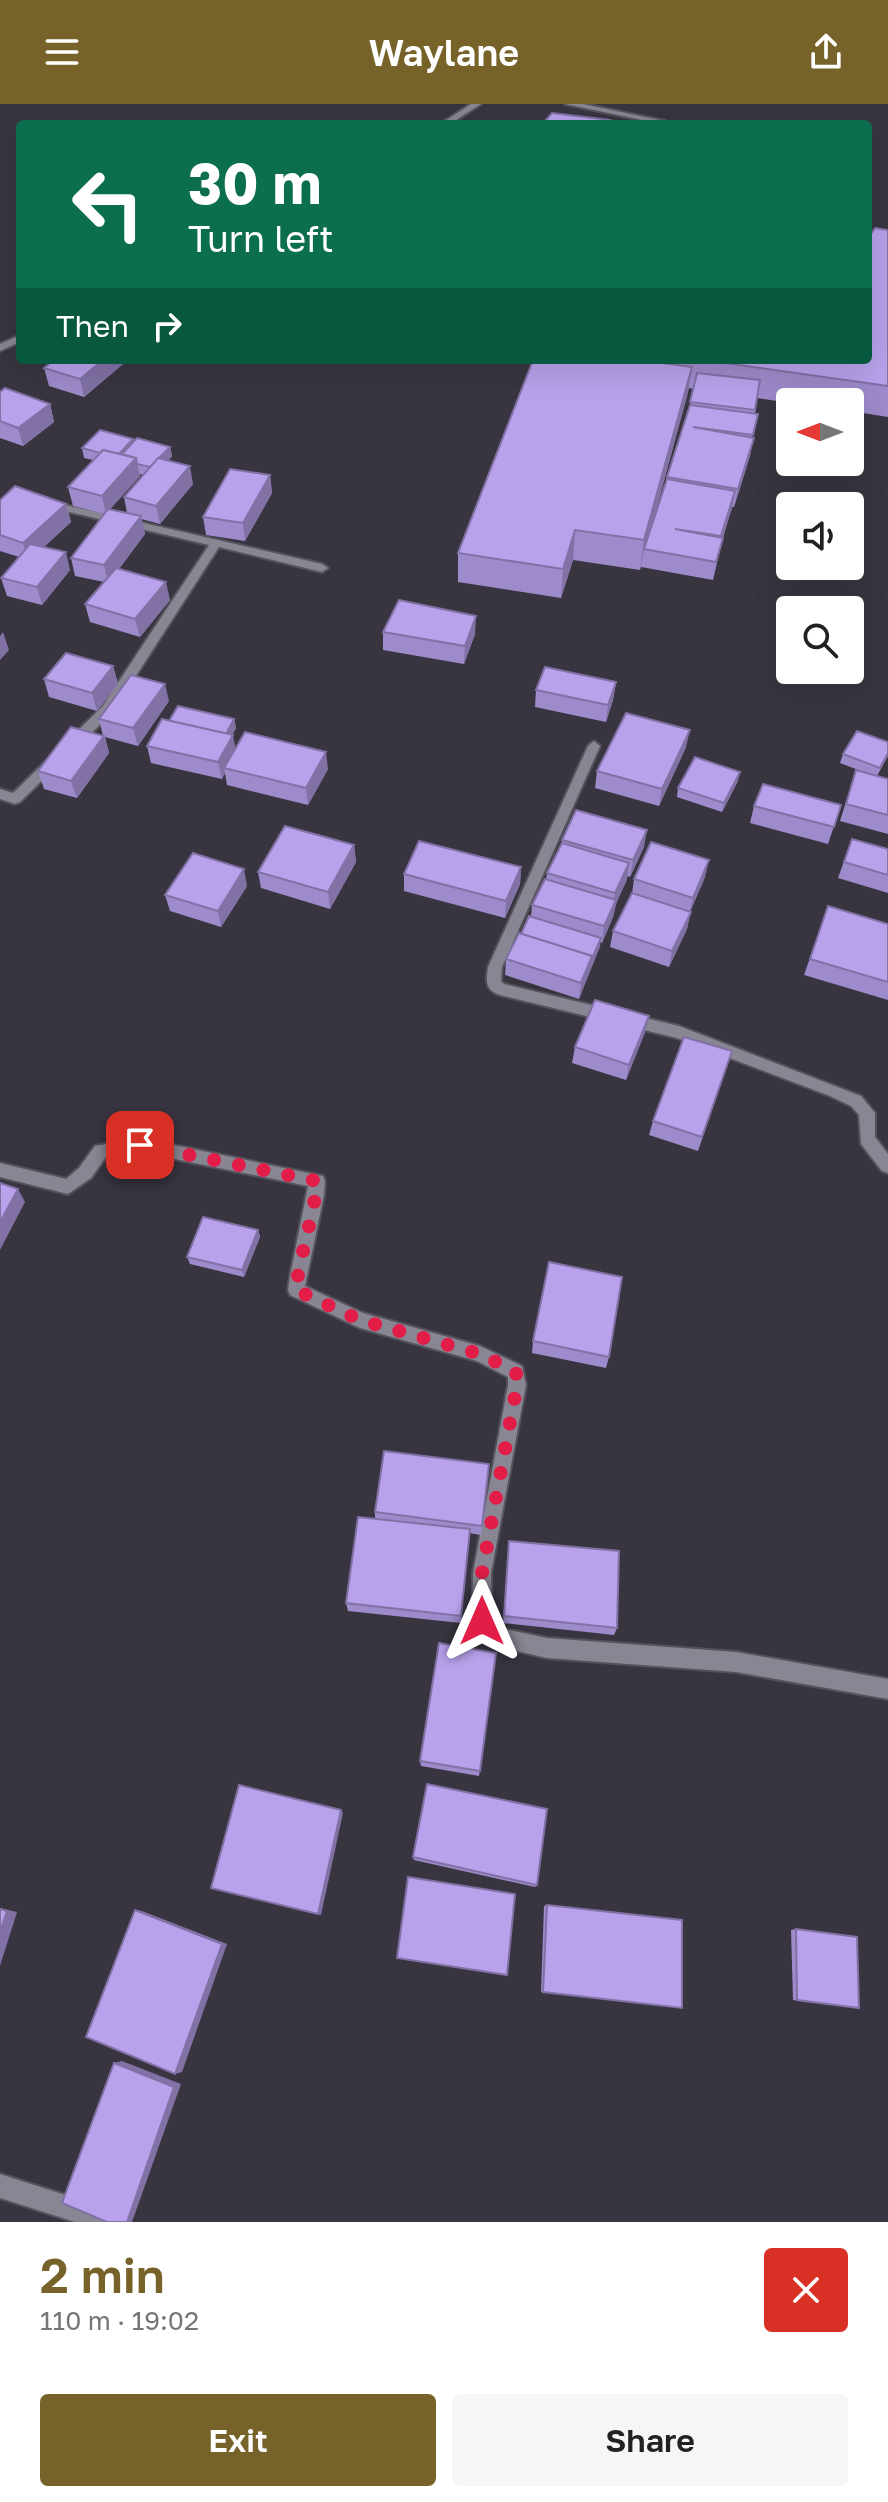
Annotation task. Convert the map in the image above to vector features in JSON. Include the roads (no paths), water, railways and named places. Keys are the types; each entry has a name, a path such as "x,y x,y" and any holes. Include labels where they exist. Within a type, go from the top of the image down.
{"street":[{"path":"451,120 477,104"},
{"path":"569,104 656,120"},
{"path":"38,501 322,568"},
{"path":"0,794 15,799 107,710 216,543"},
{"path":"594,746 495,967 493,983 500,989 679,1032 835,1091 856,1101 867,1113 867,1139 888,1166"},
{"path":"0,1170 68,1187 85,1173 101,1151 140,1145 317,1181 315,1208 299,1262 296,1290 360,1320 480,1354 516,1372 517,1385 482,1573 482,1621 494,1637 547,1648 736,1662 888,1689"},
{"path":"0,2186 112,2222"}]}
